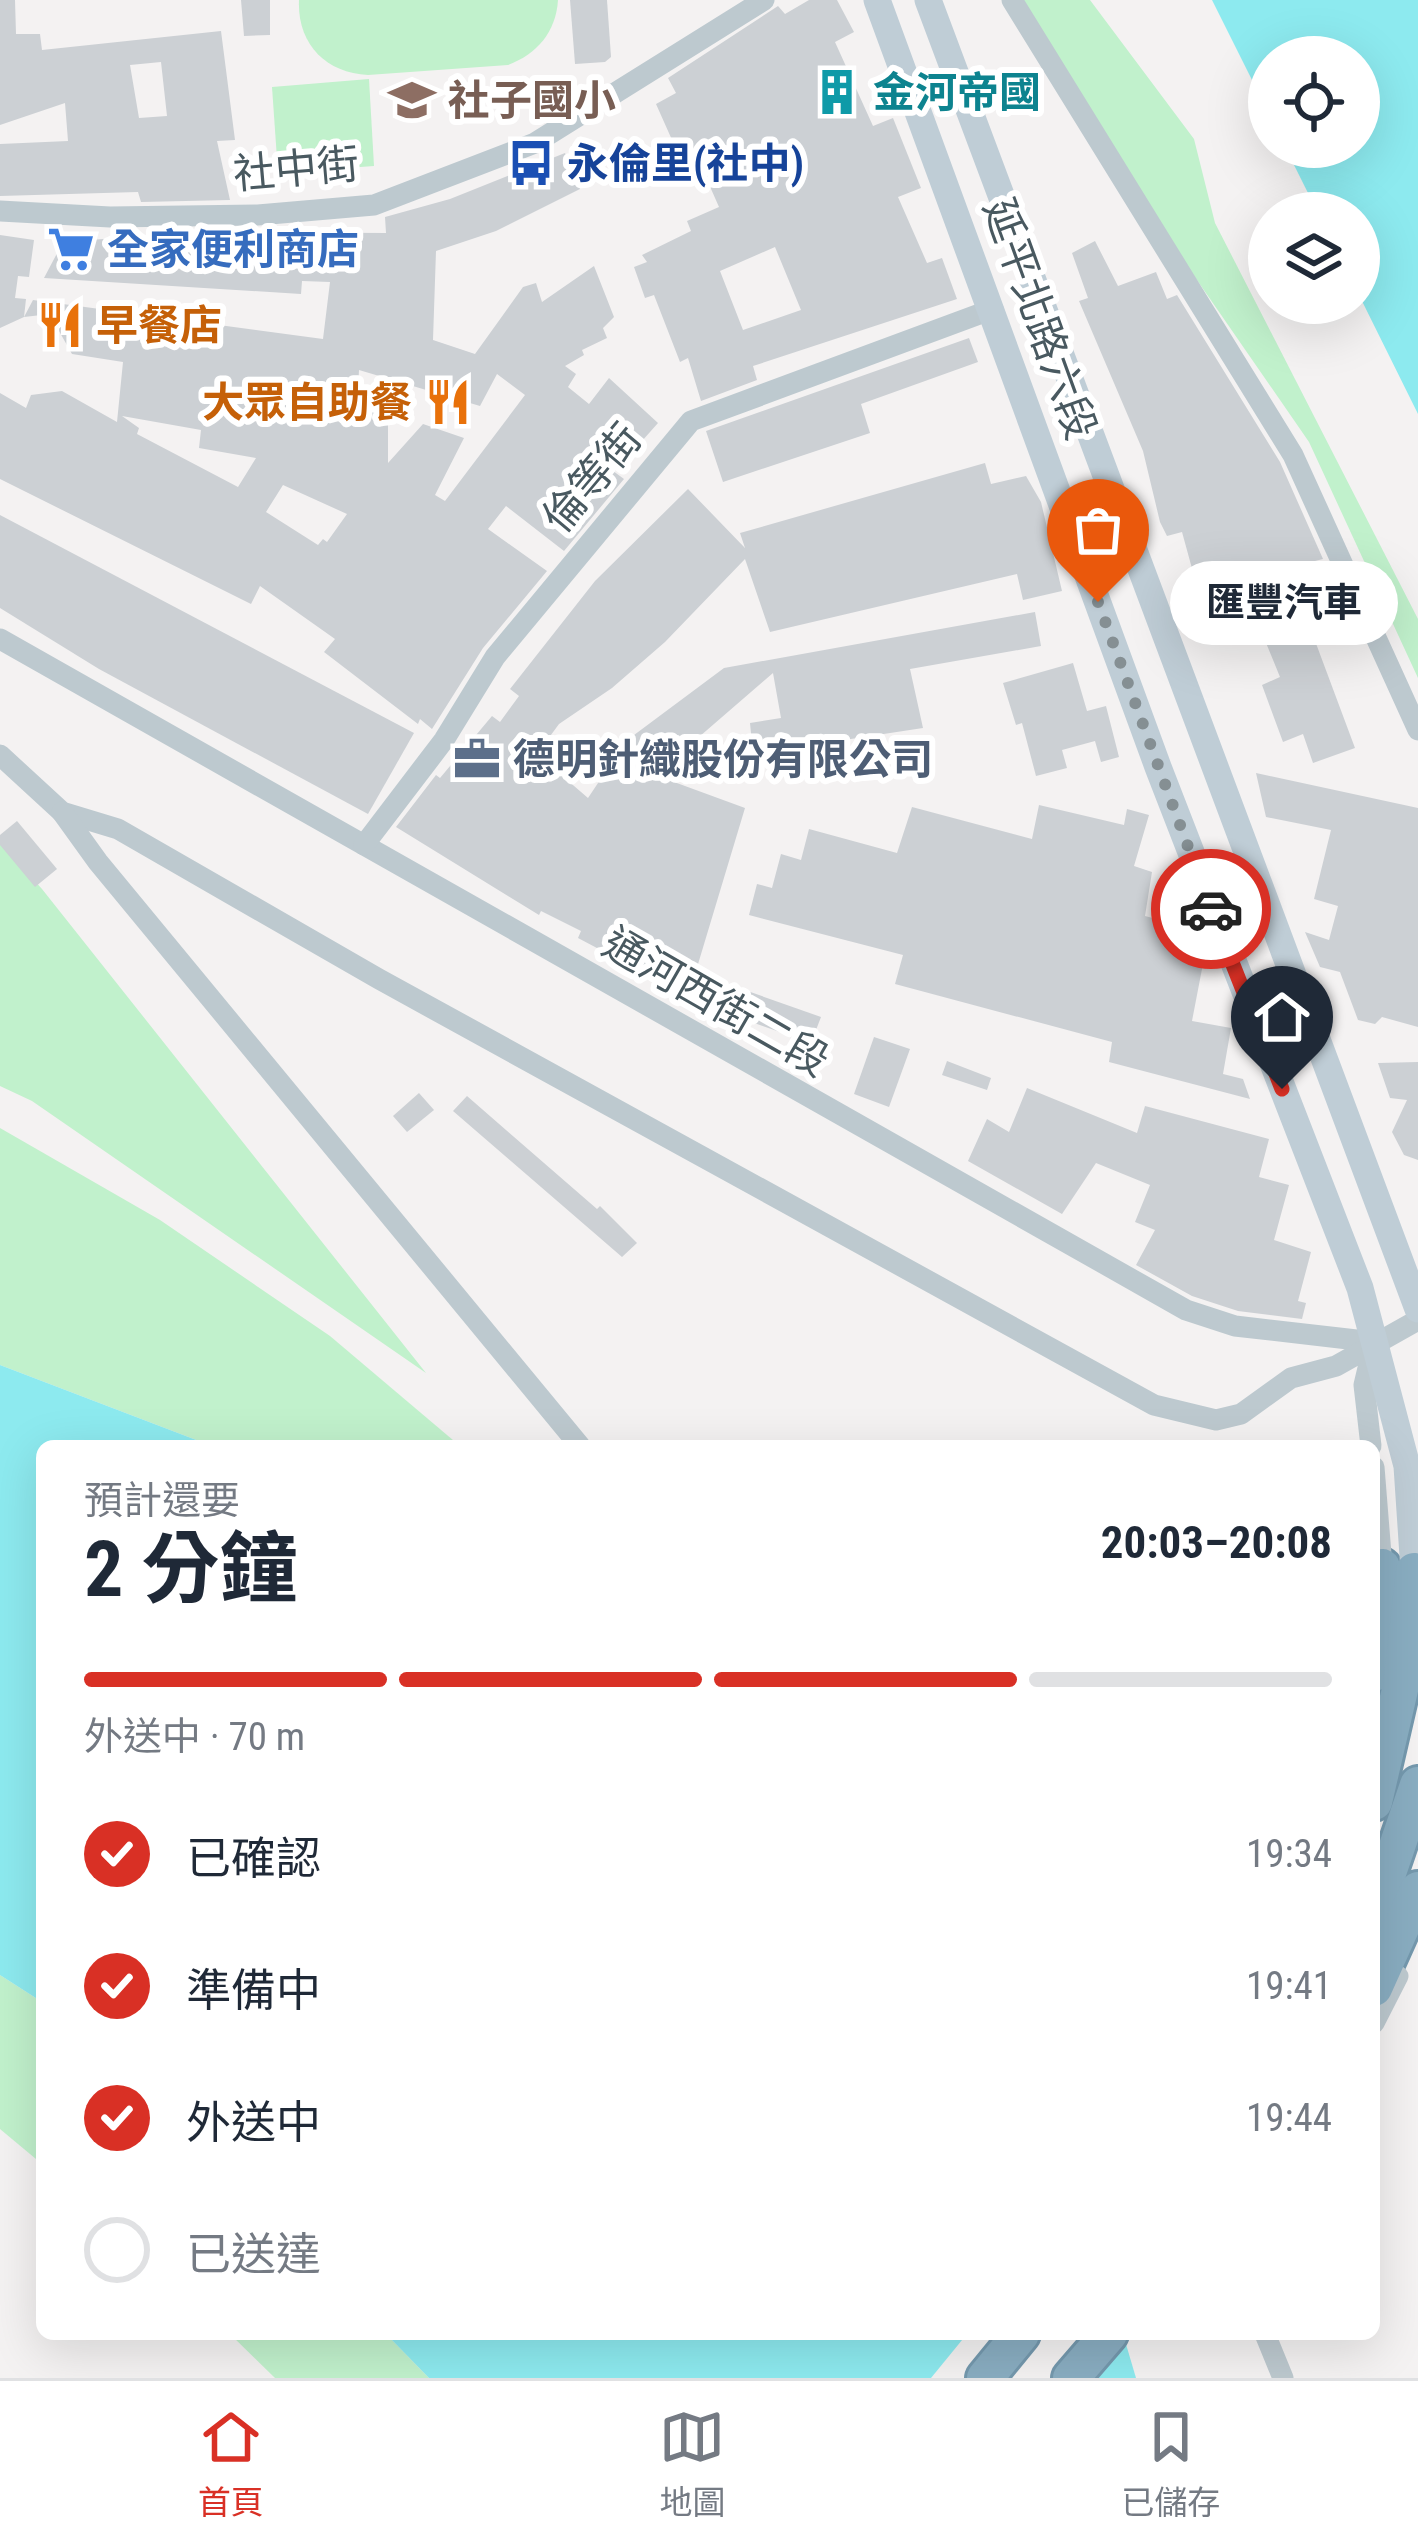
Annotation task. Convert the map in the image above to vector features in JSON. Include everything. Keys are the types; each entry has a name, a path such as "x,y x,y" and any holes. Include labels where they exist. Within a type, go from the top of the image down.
{"highway":[{"path":"1380,1647 1397,1574"},
{"path":"1380,1776 1401,1685 1397,1574"},
{"path":"1380,1897 1414,1798"},
{"path":"1380,1975 1418,1890"},
{"path":"985,2378 1016,2340"},
{"path":"1044,2378 1075,2340"},
{"path":"1071,2378 1104,2340"}],"main road":[{"name":"延平北路六段","path":"878,0 1158,767 1360,1288 1407,1466 1397,1574"},
{"name":"延平北路六段","path":"928,0 1418,1310"}],"street":[{"name":"社中街","path":"0,211 110,217 258,215 374,205 535,143 764,0"},
{"path":"1012,0 1293,455 1418,730"},
{"name":"倫等街","path":"364,845 444,740 495,657 691,421 993,309"},
{"name":"通河西街二段","path":"0,639 1186,1310 1272,1332 1374,1342"},
{"path":"0,754 62,812 112,880 575,1440"},
{"path":"62,812 118,829 379,979 1154,1406 1216,1420 1240,1414 1291,1378 1336,1366 1418,1320"},
{"path":"1370,1440 1364,1385 1374,1342"},
{"path":"1380,1495 1397,1574"},
{"path":"1380,2010 1418,1930"},
{"path":"1267,2340 1283,2378"}],"green space":[{"path":"299,0 558,0 543,40 508,65 368,75 339,68 317,53 303,30"},
{"path":"1010,0 1090,0 1194,139 1215,223 1248,287 1248,324 1267,324 1418,619 1418,678 1309,442 1024,30"},
{"path":"369,79 374,166 278,173 272,87"},
{"path":"0,843 42,889 426,1373 32,1101 0,1086"},
{"path":"0,1128 160,1220 330,1336 453,1440 196,1440 0,1365"},
{"path":"0,1975 36,1998 36,2159 0,2129"},
{"path":"236,2340 392,2340 429,2378 275,2378"}],"water":[{"path":"1212,0 1418,0 1418,414 1373,324 1380,324 1380,192 1308,192 1296,168 1380,168 1380,36 1248,36 1248,72"},
{"path":"0,1365 196,1440 36,1440 36,1998 0,1975"},
{"path":"392,2340 1125,2340 1136,2378 429,2378"}],"pier":[{"path":"962,2340 1129,2340 1098,2378 931,2378"}],"building":[{"path":"0,0 15,0 16,34 40,34 42,50 221,31 235,140 217,141 230,200 141,202 138,192 0,196 0,144 68,141 65,103 0,125","holes":["161,62 167,116 139,118 130,65"]},
{"path":"241,0 270,0 270,35 244,36"},
{"path":"570,0 607,0 611,57 605,62 575,64"},
{"path":"809,0 837,0 854,32 835,42 873,126 893,118 921,188 898,197 927,263 942,258 957,299 753,366 757,380 701,401 688,358 680,362 654,295 645,298 634,267 647,262 642,255 691,231 687,221 719,207 704,173 689,178 656,104 676,93 668,78 778,6 785,14","holes":["775,247 801,310 743,330 720,271"]},
{"path":"565,153 580,189 496,231 436,251 433,340 475,354 523,287 536,283 542,302 594,266 614,317 603,328 607,338 582,350 584,355 565,366 576,374 568,387 589,404 609,378 658,423 634,450 613,434 594,457 624,479 564,551 506,506 488,529 547,571 483,648 432,729 420,719 418,724 324,652 335,639 260,586 251,604 0,479 0,393 26,408 31,395 62,391 117,422 123,362 72,354 59,331 48,328 50,314 24,317 33,300 323,339 330,282 302,281 301,294 44,278 63,242 198,232 386,233 385,217 450,199","holes":["359,370 480,406 497,374 525,395 445,501 435,495 464,438 423,424 388,463 388,413 357,406","122,416 201,430 199,448 256,458 238,487 137,434 139,428","283,485 347,514 327,542 323,539 318,545 266,512"]},
{"path":"0,235 34,240 29,277 18,276 15,298 26,299 24,317 0,328"},
{"path":"1095,241 1118,286 1156,272 1167,299 1177,295 1280,462 1323,559 1255,576 1264,604 1320,589 1312,566 1325,562 1343,612 1308,622 1355,748 1313,763 1303,734 1283,742 1262,685 1280,677 1262,633 1213,645 1182,532 1167,536 1160,522 1143,451 1079,301 1088,298 1072,253"},
{"path":"969,338 978,362 861,404 870,433 723,482 706,431"},
{"path":"985,463 991,484 1026,476 1041,502 1062,591 1023,600 1017,574 770,632 745,559 665,642 612,688 559,724 537,754 588,798 626,741 724,668 1035,612 1041,646 910,669 923,728 753,754 750,723 781,718 773,673 655,775 745,808 686,1004 654,987 648,975 578,938 581,931 541,911 539,915 396,827 436,775 440,778 492,716 500,722 519,696 510,689 595,581 688,489 745,548 740,533"},
{"path":"0,515 414,733 368,814 99,669 0,608"},
{"path":"1073,663 1087,711 1106,706 1119,757 1101,762 1095,741 1062,750 1067,768 1036,776 1022,723 1016,725 1003,683"},
{"path":"1256,773 1418,808 1418,1027 1382,1017 1375,1024 1358,1020 1340,972 1320,967 1305,932 1329,940 1338,906 1314,899 1331,830 1266,817"},
{"path":"1039,805 1124,825 1127,809 1149,815 1134,866 1152,872 1145,916 1202,931 1207,943 1192,1021 1231,1028 1223,1074 1243,1079 1250,1099 1109,1062 1112,1042 895,984 903,955 749,915 757,884 772,888 781,854 801,860 809,829 897,853 912,807 1032,839"},
{"path":"17,821 57,869 35,887 0,845 0,835"},
{"path":"739,988 821,1017 811,1043 729,1014"},
{"path":"874,1037 910,1049 889,1107 854,1094"},
{"path":"947,1061 991,1078 987,1090 942,1075"},
{"path":"1418,1062 1418,1160 1404,1155 1392,1132 1407,1100 1390,1098 1378,1063"},
{"path":"1027,1088 1137,1133 1145,1106 1269,1139 1259,1177 1289,1185 1274,1240 1311,1252 1298,1301 1306,1303 1302,1319 1238,1311 1192,1296 1136,1265 1155,1230 1135,1222 1150,1185 1096,1163 1062,1214 968,1161 987,1119 1009,1132"},
{"path":"419,1093 434,1110 407,1132 393,1116"},
{"path":"467,1096 597,1209 600,1206 637,1243 622,1257 453,1111"}],"way so far":[{"path":"1098,602 1211,909"}],"place":[{"name":"金河帝國","path":"837,92"},
{"name":"社子國小","path":"412,100"},
{"name":"永倫里(社中)","path":"531,163"},
{"name":"全家便利商店","path":"71,249"},
{"name":"早餐店","path":"60,325"},
{"name":"大眾自助餐","path":"448,402"},
{"name":"匯豐汽車","path":"1098,602"},
{"name":"德明針織股份有限公司","path":"477,759"}],"route":[{"path":"1211,909 1282,1089"}]}
